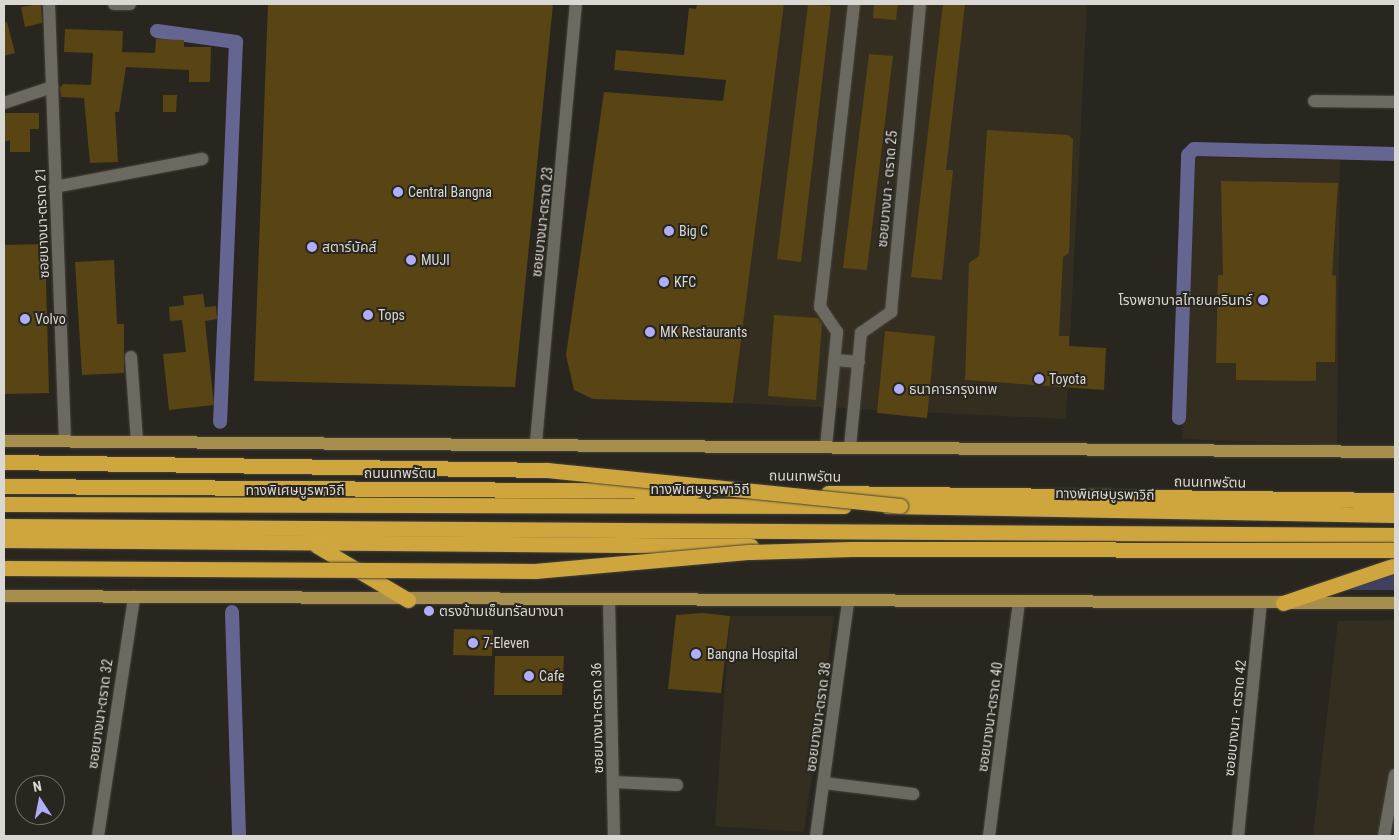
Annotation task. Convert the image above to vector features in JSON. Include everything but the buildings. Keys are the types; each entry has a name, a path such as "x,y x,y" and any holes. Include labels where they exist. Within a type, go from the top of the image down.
{"highway":[{"path":"4,462 547,470 900,506"},
{"name":"ถนนเทพรัตน","path":"4,486 1395,500"},
{"name":"ทางพิเศษบูรพาวิถี","path":"4,504 900,506 1395,515"},
{"path":"4,526 1395,535"},
{"path":"4,540 316,545 1395,550"},
{"path":"316,545 408,600"},
{"path":"4,568 535,571 682,556 833,550 1395,550"},
{"path":"1283,603 1395,565"}],"main road":[{"name":"ถนนเทพรัตน","path":"4,441 536,442 826,448 1395,452"},
{"path":"4,596 408,600 1395,603"}],"street":[{"name":"ซอยบางนา-ตราด 21","path":"50,4 65,441"},
{"path":"114,4 130,4"},
{"name":"ซอยบางนา-ตราด 23","path":"536,442 576,4"},
{"path":"826,448 837,332 820,307 854,4"},
{"name":"ซอยบางนา - ตราด 25","path":"859,362 861,333 891,312 920,4"},
{"path":"4,103 52,87"},
{"path":"1314,101 1395,102"},
{"path":"55,186 202,159"},
{"path":"131,357 137,441"},
{"path":"835,360 859,362 850,448"},
{"name":"ซอยบางนา-ตราด 32","path":"98,836 134,597"},
{"name":"ซอยบางนา-ตราด 36","path":"609,600 614,836"},
{"name":"ซอยบางนา-ตราด 38","path":"816,836 848,601"},
{"name":"ซอยบางนา-ตราด 40","path":"989,836 1019,601"},
{"name":"ซอยบางนา - ตราด 42","path":"1238,836 1261,603"},
{"path":"1384,836 1395,775"},
{"path":"613,782 677,785"},
{"path":"824,783 913,794"}],"shaded area":[{"path":"784,4 1087,4 1066,419 733,403"},
{"name":"โรงพยาบาลไทยนครินทร์","path":"1191,157 1340,160 1337,445 1182,439"},
{"path":"1395,571 1395,590 1343,590"},
{"path":"730,616 834,616 804,832 715,826"},
{"path":"1395,620 1395,836 1313,836 1338,621"}],"waterway":[{"path":"157,31 236,42 220,422"},
{"path":"1179,418 1188,155 1194,149 1395,154"},
{"path":"232,612 239,836"}],"place":[{"name":"Central Bangna","path":"398,192"},
{"name":"Big C","path":"669,231"},
{"name":"สตาร์บัคส์","path":"312,247"},
{"name":"MUJI","path":"411,260"},
{"name":"KFC","path":"664,282"},
{"name":"โรงพยาบาลไทยนครินทร์","path":"1263,300"},
{"name":"Tops","path":"368,315"},
{"name":"Volvo","path":"25,319"},
{"name":"MK Restaurants","path":"650,332"},
{"name":"Toyota","path":"1039,379"},
{"name":"ธนาคารกรุงเทพ","path":"899,389"},
{"name":"ตรงข้ามเซ็นทรัลบางนา","path":"429,611"},
{"name":"7-Eleven","path":"473,643"},
{"name":"Bangna Hospital","path":"696,654"},
{"name":"Cafe","path":"529,676"}]}
